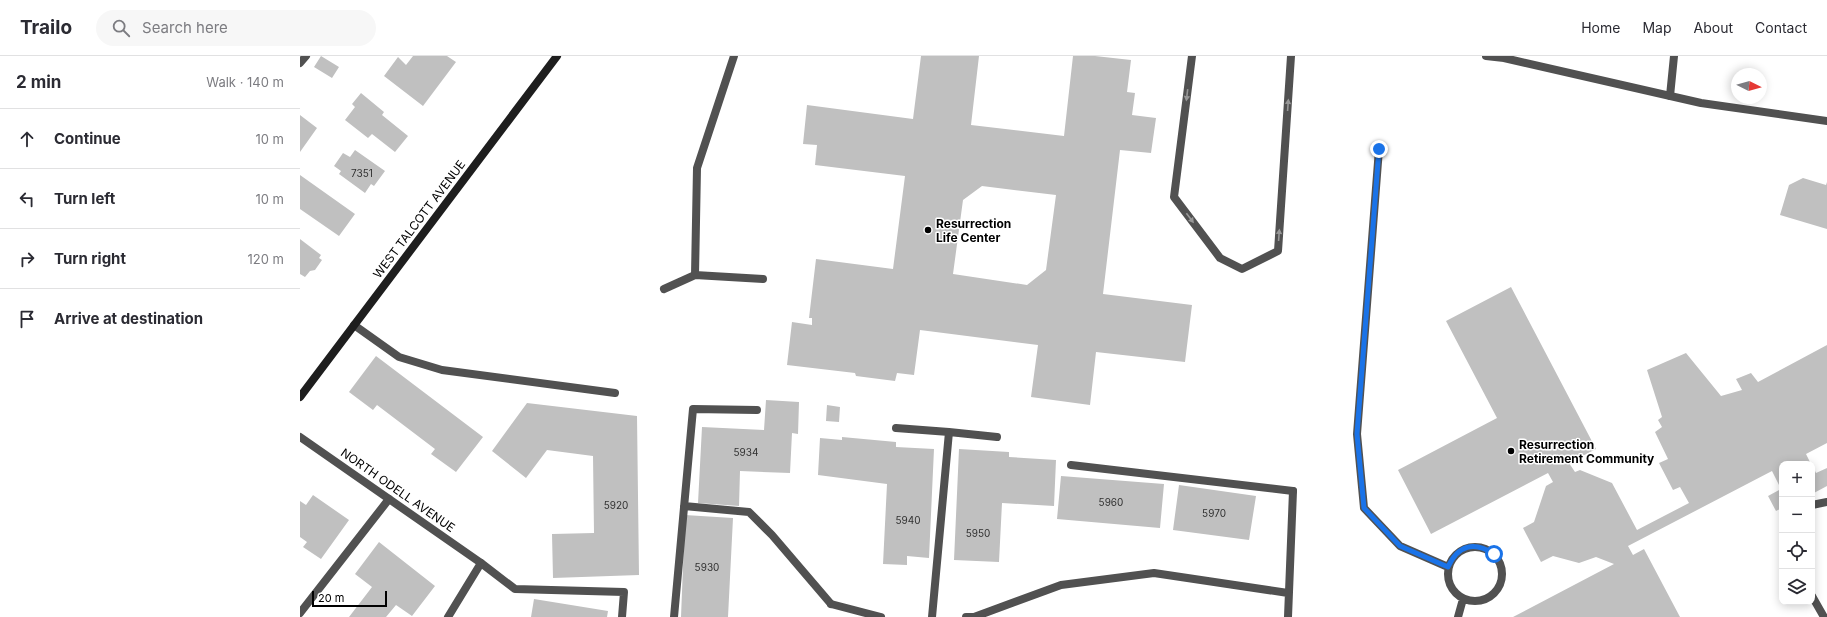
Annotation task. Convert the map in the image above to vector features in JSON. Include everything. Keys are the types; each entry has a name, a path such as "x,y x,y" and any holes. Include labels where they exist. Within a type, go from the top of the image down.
{"street":[{"path":"300,63 306,56"},
{"name":"WEST TALCOTT AVENUE","path":"300,397 557,56"},
{"path":"695,275 697,168 734,56"},
{"path":"1192,56 1174,197 1220,258 1242,269 1278,250 1291,56"},
{"path":"1486,56 1504,58 1701,103 1827,121"},
{"path":"1670,96 1674,56"},
{"path":"1379,149 1357,434 1364,508 1400,546 1448,567"},
{"path":"664,289 695,275 763,279"},
{"path":"354,325 400,357 442,370 614,393"},
{"path":"674,617 693,409 757,410"},
{"path":"896,428 997,437"},
{"path":"932,617 949,432"},
{"name":"NORTH ODELL AVENUE","path":"300,437 482,563 515,589 624,592 622,617"},
{"path":"1071,465 1293,490 1288,617"},
{"path":"300,613 389,499"},
{"path":"1815,503 1827,502"},
{"path":"684,506 749,512 772,535 831,604 881,617"},
{"path":"1477,546 1486,549 1494,554 1500,562 1502,572 1501,581 1497,590 1482,600 1472,602 1463,599 1455,593 1447,576 1448,567 1452,558 1459,551 1467,547 1477,546"},
{"path":"448,617 482,563"},
{"path":"966,617 974,617 1061,585 1154,573 1288,593"},
{"path":"1458,617 1463,599"},
{"path":"1815,601 1824,617"}],"building":[{"path":"321,56 339,67 332,78 314,67"},
{"path":"413,56 447,56 456,62 423,106 384,76 398,57 406,65"},
{"name":"Resurrection Life Center","path":"921,56 979,56 971,125 1064,136 1073,56 1095,56 1131,60 1127,92 1135,93 1132,115 1156,118 1151,153 1120,150 1103,294 1192,305 1185,362 1096,352 1090,405 1031,397 1038,345 920,330 914,375 897,373 895,381 856,376 855,373 787,365 792,322 812,325 812,318 809,318 816,259 893,269 905,176 815,165 817,145 803,144 807,105 913,119","holes":["982,186 1056,195 1046,270 1027,285 953,274 963,200"]},
{"path":"361,93 384,112 382,115 408,136 395,152 372,134 368,138 345,120 355,107 352,104"},
{"path":"300,115 317,128 300,152"},
{"path":"355,150 385,171 374,186 371,184 365,193 339,174 341,171 334,166 343,153 350,157"},
{"path":"300,175 355,214 339,236 300,209"},
{"path":"1803,178 1826,185 1827,182 1827,229 1780,215 1789,185"},
{"path":"300,239 321,255 319,258 322,260 315,270 310,271 305,277 300,274"},
{"name":"Resurrection Retirement Community","path":"1511,287 1596,449 1569,463 1575,472 1580,470 1612,483 1637,530 1689,503 1680,487 1673,490 1659,463 1668,459 1655,432 1662,427 1658,420 1662,417 1647,370 1686,353 1721,396 1742,390 1736,379 1751,373 1758,382 1827,345 1827,443 1806,454 1810,461 1779,461 1779,485 1772,471 1628,546 1633,555 1644,549 1680,617 1513,617 1614,564 1596,557 1579,563 1553,556 1541,562 1523,528 1534,522 1546,486 1553,482 1548,473 1431,534 1398,470 1497,418 1446,321"},
{"path":"376,356 483,437 456,472 431,454 435,449 377,405 373,410 349,392"},
{"path":"766,400 799,402 798,434 792,433 790,473 740,471 739,506 698,503 702,427 764,430"},
{"path":"527,403 637,416 639,575 553,578 552,534 594,533 593,456 547,450 526,478 492,451"},
{"path":"827,405 840,407 839,422 826,421"},
{"path":"842,437 896,442 896,447 934,449 929,558 907,556 907,565 883,564 887,484 818,475 820,438 842,440"},
{"path":"959,449 1009,452 1009,457 1056,460 1054,506 1002,503 999,562 954,560"},
{"path":"1827,468 1827,486 1815,492 1815,471 1816,473"},
{"path":"1061,476 1164,484 1160,528 1057,519"},
{"path":"1179,485 1256,496 1249,540 1173,530"},
{"name":"Resurrection Retirement Community","path":"1779,490 1779,510 1776,511 1768,496"},
{"path":"313,495 349,520 321,559 303,547 307,542 300,537 300,501 306,505"},
{"path":"685,515 733,518 728,617 681,617"},
{"path":"379,542 435,586 412,616 396,605 386,617 349,617 372,587 355,574"},
{"path":"534,599 608,611 607,617 531,617"}],"place":[{"name":"Resurrection Life Center","path":"928,230"},
{"name":"Resurrection Retirement Community","path":"1511,451"}],"route":[{"path":"1379,149 1357,434 1364,508 1400,546 1448,567 1452,558 1459,551 1467,547 1477,546 1494,554"}]}
